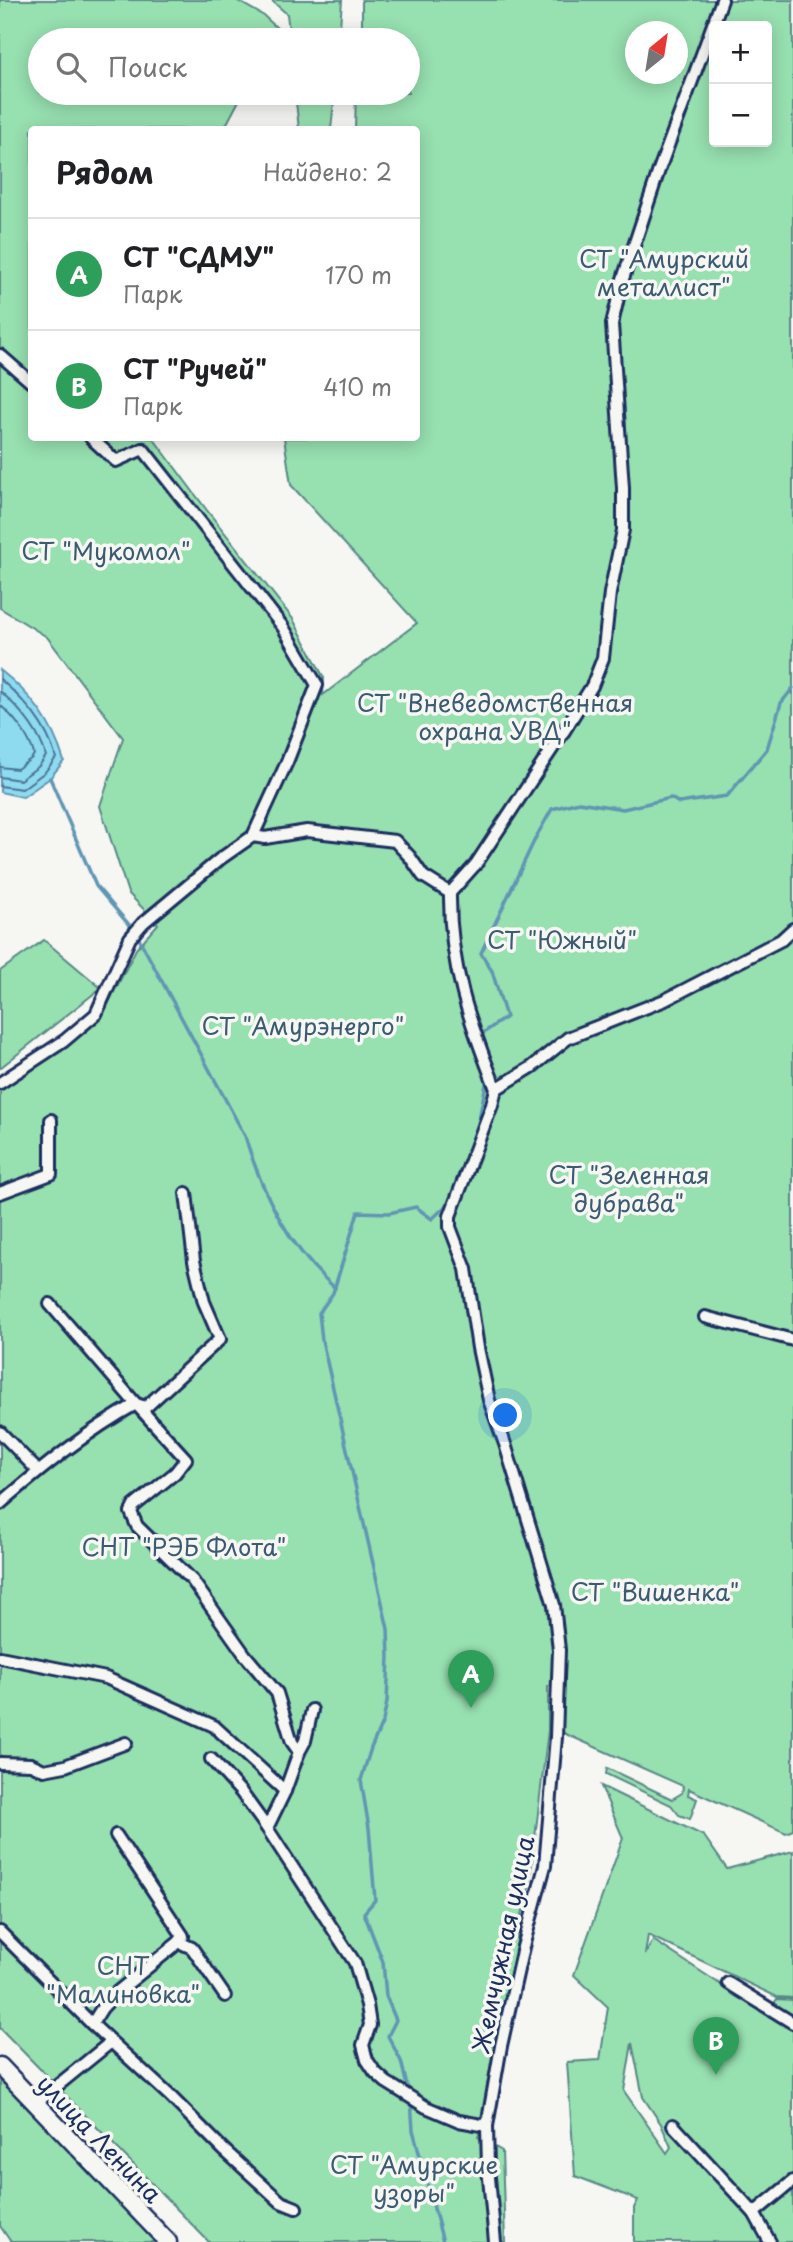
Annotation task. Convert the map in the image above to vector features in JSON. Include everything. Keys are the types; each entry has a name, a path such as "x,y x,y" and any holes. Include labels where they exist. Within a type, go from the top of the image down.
{"street":[{"path":"722,0 659,170 621,285 612,324 623,530 610,593 603,658 592,686 564,731 476,864 450,893 451,944 459,982 496,1088 532,1067 568,1038 665,1000 781,940 793,929"},
{"path":"0,355 28,380"},
{"path":"0,1083 64,1041 96,1014 130,938 140,926 182,889 253,836 287,762 317,685 283,627 143,449 116,461 94,441"},
{"path":"253,836 265,838 307,831 395,841 423,876 450,893"},
{"name":"Жемчужная улица","path":"495,2242 488,2167 488,2126 501,2046 523,1947 545,1867 556,1737 559,1650 554,1605 489,1400 466,1269 450,1227 450,1216 496,1088"},
{"path":"0,1193 51,1174 51,1120"},
{"path":"0,1504 99,1425 136,1404 146,1407 220,1339 204,1302 194,1261 186,1193"},
{"path":"50,1304 187,1459 175,1473 134,1506 131,1512 137,1526 192,1580 245,1655 277,1693 292,1742 299,1752"},
{"path":"705,1317 793,1340"},
{"path":"0,1432 38,1471"},
{"path":"0,1657 106,1678 214,1726 285,1791"},
{"path":"267,1828 305,1741 312,1710"},
{"path":"0,1763 31,1764 44,1770 65,1766 126,1743"},
{"path":"211,1759 241,1792 267,1828 355,1963 370,2025 363,2045 367,2060 375,2072 418,2102 459,2121 488,2126"},
{"path":"92,2024 116,1993 183,1936 116,1835"},
{"path":"0,1932 92,2024 281,2202 296,2208"},
{"path":"179,1942 192,1948 225,1996"},
{"path":"729,1983 793,2023"},
{"path":"36,2103 111,2042"},
{"name":"улица Ленина","path":"0,2066 168,2242"},
{"path":"673,2125 754,2213 770,2242"},
{"path":"754,2213 793,2182"}],"green space":[{"path":"0,0 236,0 264,16 277,28 28,28 28,105 237,105 226,126 28,126 28,441 155,441 293,619 324,678 323,695 417,623 291,485 284,441 420,441 420,126 355,126 356,105 420,105 420,28 362,28 362,0 793,0 793,1830 786,1833 689,1789 688,1795 697,1799 690,1819 679,1815 671,1805 606,1774 607,1768 672,1799 682,1793 683,1786 559,1731 562,1686 548,1686 548,1730 529,1887 519,1927 509,1996 485,2117 478,2137 502,2151 505,2242 209,2242 0,2028 0,1091 98,1016 102,1016 136,949 158,924 128,893 100,806 123,738 47,637 0,608"},
{"path":"271,0 342,0 340,28 289,28 287,14"},
{"path":"296,105 334,105 331,126 299,126"},
{"path":"44,940 101,988 0,1068 0,971"},
{"path":"601,1786 704,1836 727,1869 793,1851 793,1998 777,1997 648,1935 645,1955 653,1940 732,1992 768,2012 777,1999 793,2000 793,2242 634,2242 634,2208 638,2200 575,2176 567,2062 600,2060 608,2007 574,1975 623,1838","holes":["632,2043 643,2097 661,2124 671,2147 667,2153 624,2091"]},
{"path":"0,2080 160,2242 11,2242 0,2226"}],"water":[{"path":"0,670 22,689 40,710 64,761 50,778 23,797 0,792"}],"waterway":[{"path":"479,1036 506,1017 492,971 481,953 552,809 579,802 623,809 671,798 679,803 727,796 767,749 781,703 793,688"},
{"path":"50,778 96,886 136,933 245,1136 279,1219 304,1256 335,1288"},
{"path":"477,1129 487,1079"},
{"path":"409,2094 401,2061 388,2036 396,2020 386,1996 383,1962 364,1913 375,1900 369,1828 361,1780 383,1721 387,1702 388,1629 322,1340 319,1313 333,1293 358,1212 389,1213 416,1207 432,1219 450,1202 455,1189"},
{"path":"411,2101 413,2130 443,2242"}],"place":[{"name":"СТ \"СДМУ\"","path":"471,1708"},
{"name":"СТ \"Ручей\"","path":"716,2075"}],"park label":[{"name":"СТ \"Амурский металлист\"","path":"664,272"},
{"name":"СТ \"Мукомол\"","path":"106,550"},
{"name":"СТ \"Вневедомственная охрана УВД\"","path":"495,716"},
{"name":"СТ \"Южный\"","path":"562,939"},
{"name":"СТ \"Амурэнерго\"","path":"303,1025"},
{"name":"СТ \"Зеленная дубрава\"","path":"629,1188"},
{"name":"СНТ \"РЭБ Флота\"","path":"184,1546"},
{"name":"СТ \"Вишенка\"","path":"655,1591"},
{"name":"СНТ \"Малиновка\"","path":"123,1979"},
{"name":"СТ \"Амурские узоры\"","path":"414,2178"}]}
